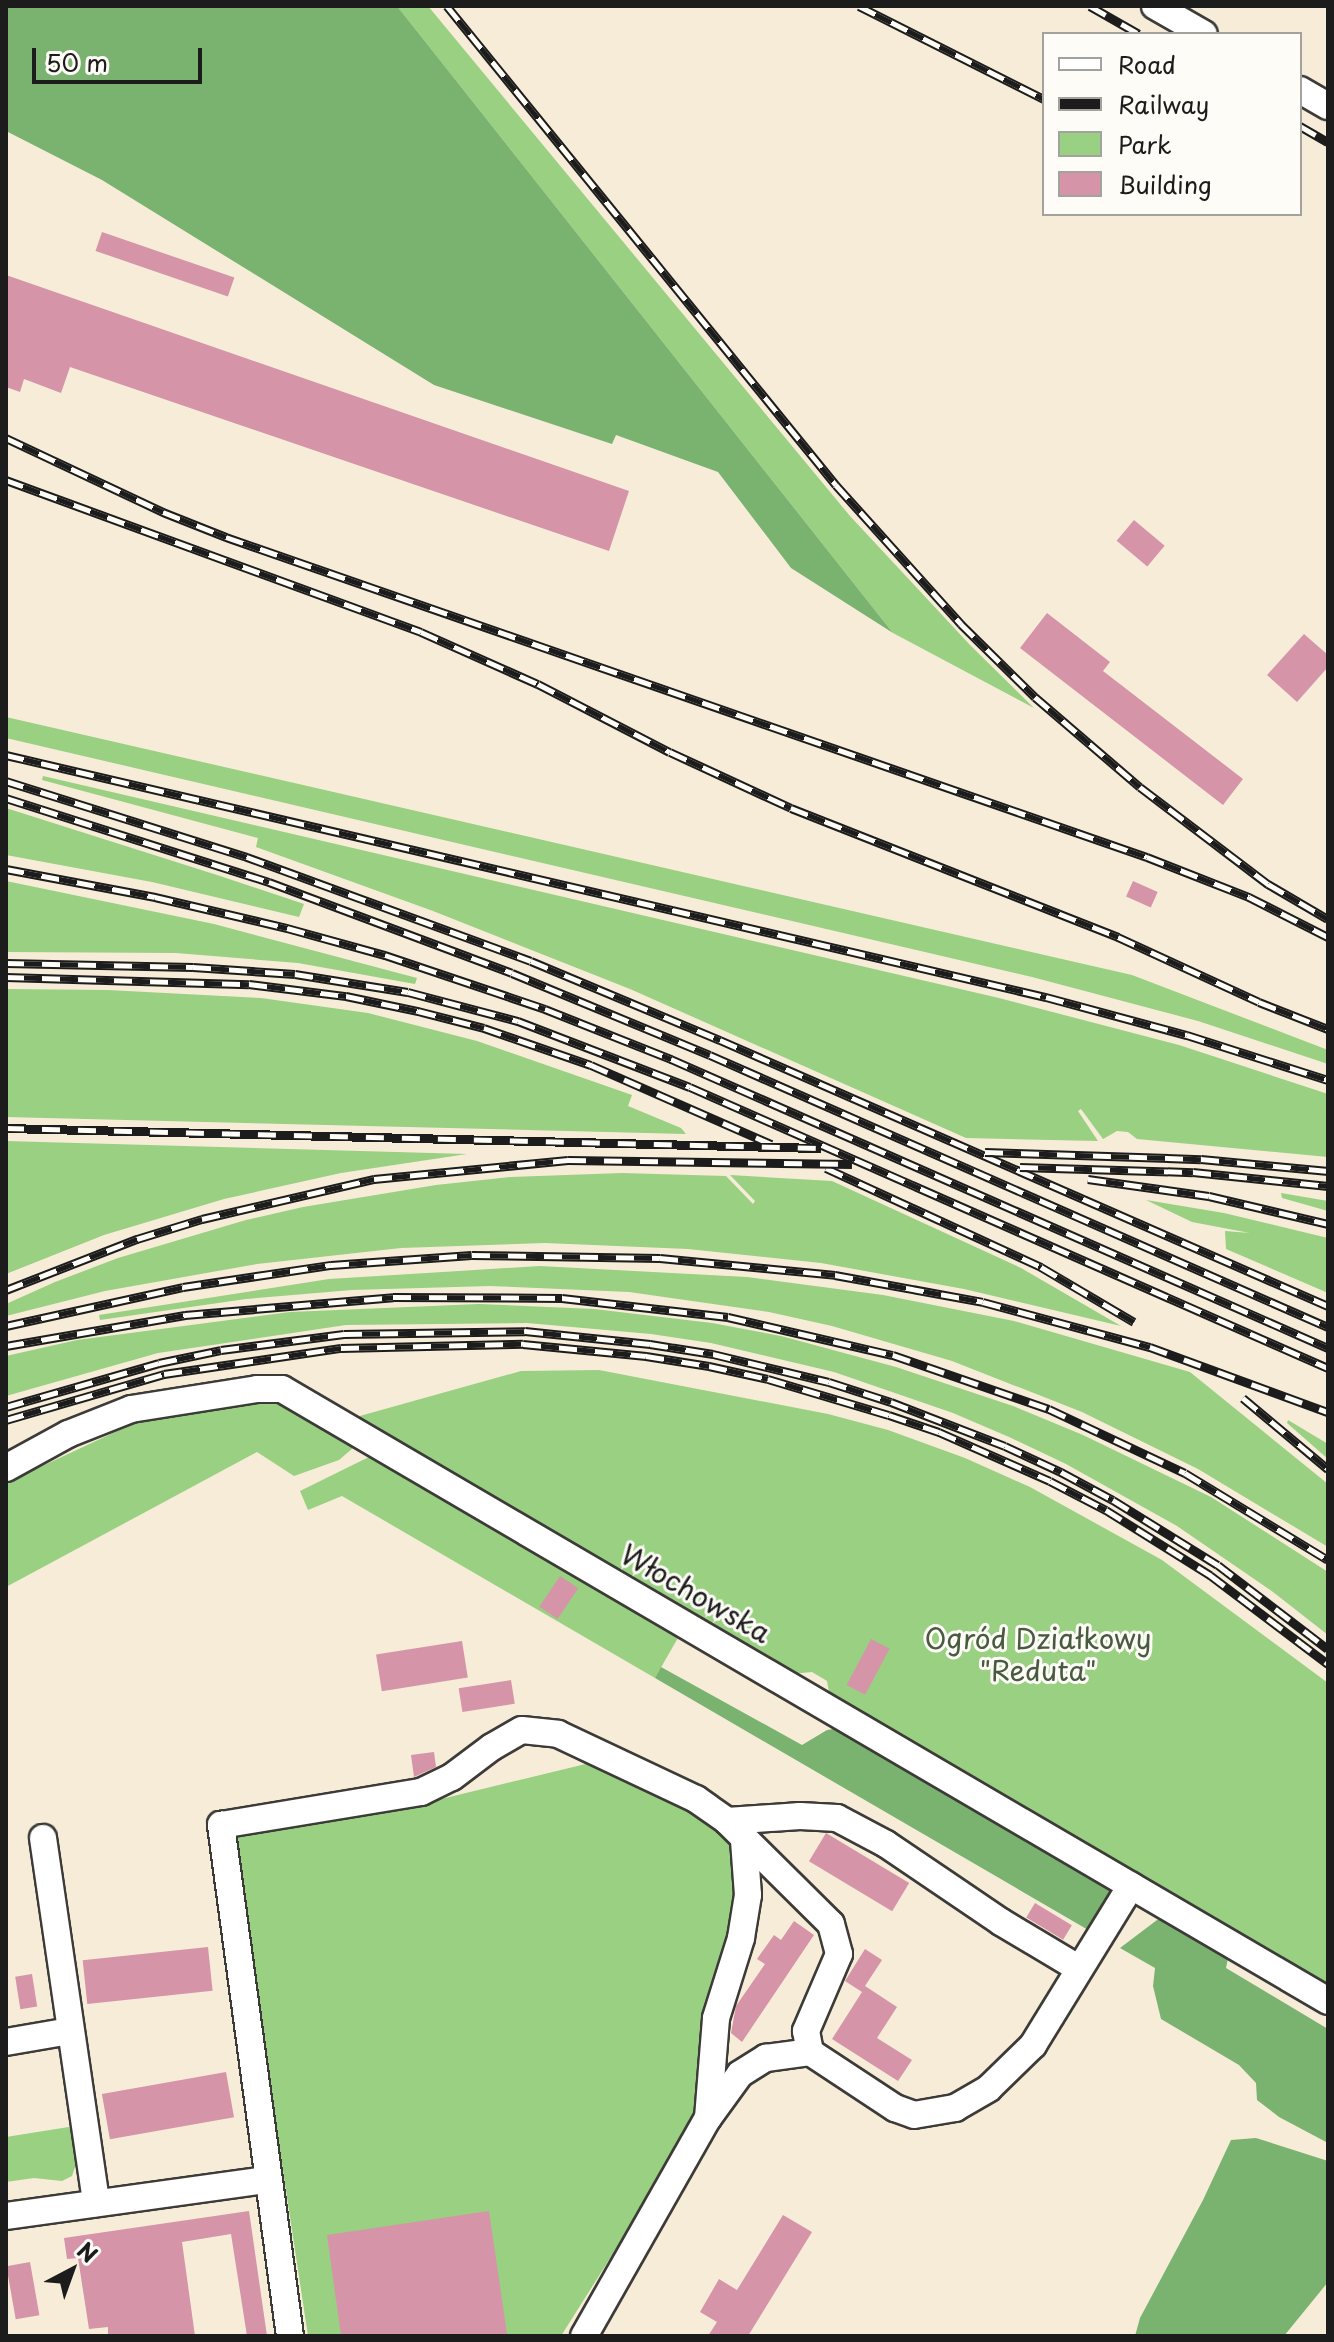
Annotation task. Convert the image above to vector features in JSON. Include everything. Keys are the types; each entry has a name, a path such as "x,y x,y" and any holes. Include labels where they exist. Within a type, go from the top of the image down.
{"street":[{"path":"1155,6 1200,32"},
{"path":"1302,91 1328,106"},
{"name":"Włochowska","path":"6,1468 68,1434 131,1409 257,1389 282,1389 1328,2001"},
{"path":"290,2336 221,1825 421,1792 452,1777 492,1747 522,1730 558,1734 696,1799 736,1830 831,1924 839,1954 806,2031 810,2052"},
{"path":"736,1830 800,1816 837,1818 886,1844 1001,1922 1078,1968"},
{"path":"708,2118 716,2018 741,1938 748,1895 736,1830"},
{"path":"43,1838 96,2203"},
{"path":"584,2336 708,2118 740,2074 766,2058 810,2052 895,2108 914,2115 955,2108 989,2088 1033,2045 1131,1886"},
{"path":"6,2042 70,2031"},
{"path":"6,2216 267,2180"}],"green space":[{"path":"6,6 397,6 893,633 791,568 718,472 616,435 612,444 434,385 102,180 6,131"},
{"path":"397,6 428,6 850,516 970,645 1034,708 893,633"},
{"path":"6,717 1132,975 1328,1050 1328,1064 1198,1021 1032,977 6,738"},
{"path":"43,776 999,998 1179,1045 1328,1094 1328,1157 1137,1139 1128,1132 1117,1131 1103,1139 1081,1109 1078,1111 1098,1141 966,1138 630,989 433,911 256,847 258,838 42,780"},
{"path":"6,808 304,904 299,917 152,882 6,855"},
{"path":"6,881 214,924 417,978 415,984 298,963 176,953 6,952"},
{"path":"6,989 108,990 261,998 368,1013 477,1041 632,1095 628,1106 681,1128 686,1134 6,1117"},
{"path":"6,1141 467,1154 341,1173 224,1199 104,1235 6,1274"},
{"path":"622,1173 726,1176 753,1204 755,1201 730,1175 832,1181 1021,1268 1121,1326 964,1289 821,1263 688,1249 545,1243 401,1248 257,1264 105,1291 6,1316 6,1304 55,1282 118,1258 246,1220 303,1207 436,1185 511,1177"},
{"path":"1281,1193 1328,1201 1328,1211 1282,1198"},
{"path":"1146,1200 1224,1213 1328,1238 1328,1293 1226,1249 1225,1231 1250,1233 1192,1222"},
{"path":"540,1266 747,1277 883,1295 1014,1321 1190,1372 1328,1484 1328,1547 1198,1469 1082,1412 952,1361 832,1326 769,1312 629,1292 490,1286 352,1290 246,1299 100,1320 99,1315 329,1279"},
{"path":"479,1304 594,1309 712,1323 781,1336 896,1367 1013,1406 1083,1435 1211,1497 1328,1572 1328,1635 1273,1592 1177,1526 1066,1464 1009,1437 953,1413 834,1372 711,1343 651,1334 527,1323 346,1325 158,1353 6,1396 6,1356 77,1340 290,1312"},
{"name":"Ogród Działkowy \"Reduta\"","path":"599,1370 828,1414 888,1430 965,1458 1030,1487 1162,1560 1328,1683 1328,1989 830,1698 827,1681 812,1672 791,1674 349,1419 521,1371"},
{"path":"283,1401 360,1442 339,1460 294,1476 257,1452 6,1587 6,1483 145,1418"},
{"path":"1288,1420 1328,1444 1328,1459 1287,1423"},
{"path":"377,1453 529,1543 526,1548 679,1636 655,1678 342,1496 308,1510 300,1491"},
{"path":"661,1667 802,1745 827,1730 847,1727 1115,1887 1090,1931 655,1678"},
{"path":"598,1761 729,1836 737,1891 706,2029 699,2117 561,2336 308,2336 232,1833 425,1803"},
{"path":"1169,1916 1229,1953 1226,1968 1328,2029 1328,2143 1279,2117 1257,2100 1256,2083 1239,2065 1161,2019 1153,1986 1155,1968 1120,1948 1157,1920"},
{"path":"75,2126 77,2161 72,2176 62,2181 34,2178 6,2182 6,2137"},
{"path":"1256,2138 1328,2161 1328,2282 1284,2336 1135,2336 1140,2318 1231,2140"}],"building":[{"path":"102,232 234,278 228,296 95,251"},
{"path":"6,275 629,491 609,551 70,367 61,393 24,379 20,392 6,387"},
{"path":"1134,520 1165,546 1147,566 1117,541"},
{"path":"1047,613 1110,662 1103,671 1243,779 1223,805 1020,648"},
{"path":"1304,634 1328,655 1328,667 1297,702 1267,675"},
{"path":"1133,881 1158,892 1151,908 1126,897"},
{"path":"560,1576 578,1588 558,1619 539,1607"},
{"path":"871,1639 890,1649 865,1695 847,1685"},
{"path":"462,1641 468,1678 382,1691 376,1655"},
{"path":"511,1680 515,1704 462,1712 459,1688"},
{"path":"434,1752 436,1767 414,1777 411,1755"},
{"path":"826,1833 909,1883 892,1911 809,1861"},
{"path":"1035,1903 1072,1925 1063,1940 1026,1918"},
{"path":"794,1921 814,1935 742,2042 731,2033 736,2006 765,1964 757,1959 774,1935 781,1940"},
{"path":"208,1947 213,1991 87,2004 83,1960"},
{"path":"865,1949 882,1960 865,1986 897,2007 877,2038 912,2060 898,2081 832,2039 862,1992 845,1981"},
{"path":"32,1974 37,2007 20,2009 15,1977"},
{"path":"226,2072 234,2117 110,2139 102,2094"},
{"path":"249,2211 267,2336 247,2336 231,2234 182,2242 195,2336 108,2336 108,2327 89,2329 78,2258 67,2259 64,2238"},
{"path":"489,2211 507,2334 341,2336 327,2235"},
{"path":"783,2215 812,2232 748,2336 708,2336 717,2322 700,2312 719,2279 737,2290"},
{"path":"30,2262 39,2315 16,2319 6,2266"}],"railway":[{"path":"447,6 836,485 961,624 1035,697 1140,787 1268,884 1328,919"},
{"path":"859,6 1042,98"},
{"path":"1090,6 1136,32"},
{"path":"1302,127 1328,142"},
{"path":"6,438 163,512 226,537 1147,857 1249,897 1328,937"},
{"path":"6,480 421,632 538,684 670,752 791,808 1118,937 1259,1002 1328,1029"},
{"path":"6,755 1046,997 1187,1035 1328,1080"},
{"path":"6,781 247,857 531,961 720,1040 1328,1306"},
{"path":"6,798 269,882 512,973 710,1055 1328,1327"},
{"path":"6,869 155,897 287,928 385,955 545,1009 671,1059 1328,1348"},
{"path":"6,963 193,967 295,974 408,992 518,1021 690,1087 1328,1368"},
{"path":"6,977 249,984 346,996 418,1011 484,1028 591,1065 771,1144"},
{"path":"6,1128 821,1148"},
{"path":"985,1152 1201,1159 1328,1171"},
{"path":"6,1290 137,1239 202,1219 374,1179 568,1160 852,1164"},
{"path":"1020,1167 1193,1172 1328,1186"},
{"path":"826,1168 1041,1267 1134,1322"},
{"path":"1088,1179 1209,1196 1328,1224"},
{"path":"6,1326 183,1287 331,1265 472,1255 660,1258 835,1275 983,1302 1150,1347 1328,1412"},
{"path":"6,1346 185,1315 393,1297 562,1298 728,1317 893,1355 1049,1409 1185,1473 1328,1560"},
{"path":"6,1407 159,1363 221,1350 344,1334 525,1331 713,1354 829,1382 891,1402 1005,1446 1061,1472 1113,1500 1218,1565 1328,1649"},
{"path":"6,1420 164,1374 341,1348 523,1344 646,1356 709,1366 768,1379 889,1415 939,1432 1050,1481 1106,1510 1210,1575 1328,1664"},
{"path":"1243,1398 1328,1469"}]}
